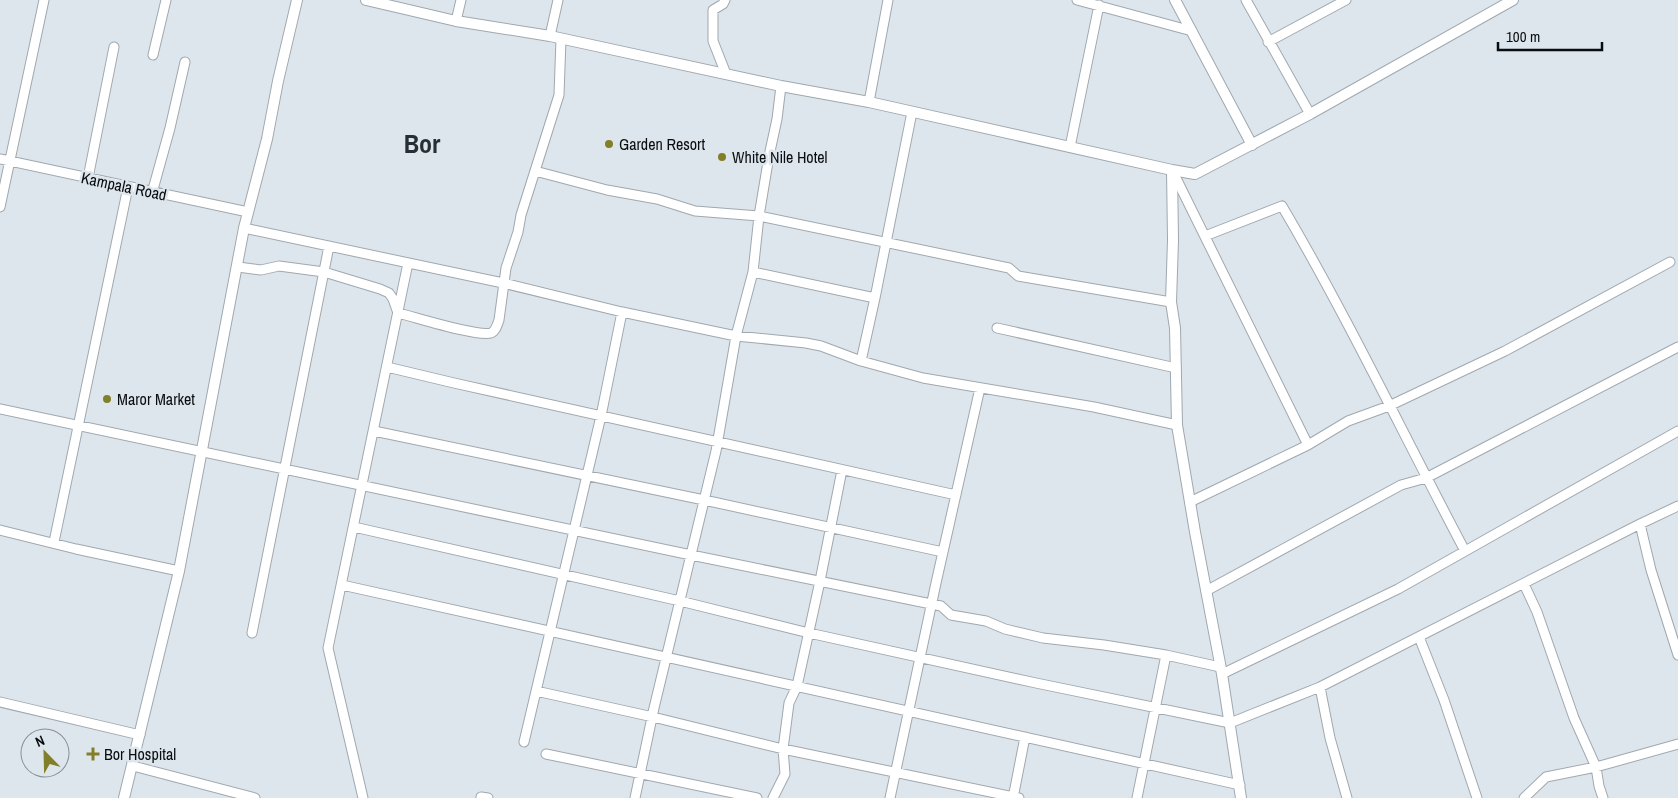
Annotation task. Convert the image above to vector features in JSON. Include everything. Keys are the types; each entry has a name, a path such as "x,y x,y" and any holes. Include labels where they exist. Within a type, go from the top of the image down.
{"street":[{"path":"0,207 44,0"},
{"path":"153,55 166,0"},
{"path":"124,798 179,571 244,228 267,139 297,0"},
{"path":"456,21 461,0"},
{"path":"398,312 453,328 481,333 491,333 496,328 510,254 559,95 555,37 558,0"},
{"path":"725,0 723,4 713,10 713,41 726,74"},
{"path":"869,102 888,0"},
{"path":"1076,0 1192,31"},
{"path":"1175,0 1252,145"},
{"path":"1246,0 1310,114"},
{"path":"1268,42 1346,0"},
{"path":"373,1 456,21 555,37 781,86 869,102 1070,148 1195,174 1310,114 1513,0"},
{"path":"1070,148 1098,5"},
{"path":"88,178 114,47"},
{"path":"152,193 170,128 185,62"},
{"path":"635,798 718,441 736,336 754,272 759,216 768,156 777,119 781,86"},
{"path":"861,361 876,298 912,112"},
{"name":"Kampala Road","path":"0,159 248,212"},
{"path":"1172,170 1308,445"},
{"path":"1172,170 1173,240 1171,302 1175,328 1177,425 1221,670 1241,798"},
{"path":"535,171 607,190 656,199 695,211 759,216 1009,268 1018,276 1171,302"},
{"path":"54,542 128,187"},
{"path":"1206,236 1282,206 1319,269 1465,551"},
{"path":"244,228 503,283 622,312 736,336 821,346 861,361 923,378 1094,407 1177,425"},
{"path":"252,632 330,246"},
{"path":"1190,502 1308,445 1348,420 1389,406 1505,351 1670,262"},
{"path":"363,798 328,648 408,263"},
{"path":"238,267 260,270 279,266 324,272 380,289 394,299 398,312"},
{"path":"754,272 876,298"},
{"path":"524,742 601,416 622,312"},
{"path":"996,328 1176,368"},
{"path":"1206,591 1401,485 1426,478 1678,347"},
{"path":"387,367 956,495"},
{"path":"890,798 931,604 980,388"},
{"path":"0,409 941,606 951,615 986,621 1005,629 1043,638 1166,655 1221,670 1398,589 1678,431"},
{"path":"374,431 943,552"},
{"path":"773,798 785,774 783,749 789,703 797,686 842,470"},
{"path":"354,526 680,601 808,633 1230,723 1320,687 1678,506"},
{"path":"1640,524 1651,570 1678,655"},
{"path":"0,530 76,549 179,571"},
{"path":"1524,584 1537,612 1574,718 1596,767 1598,786 1604,798"},
{"path":"342,585 1240,785"},
{"path":"1419,637 1444,700 1477,798"},
{"path":"1137,798 1166,655"},
{"path":"1320,687 1330,738 1347,798"},
{"path":"536,691 783,749 1015,798 1025,737"},
{"path":"0,702 140,735"},
{"path":"1524,798 1546,777 1596,767 1678,744"},
{"path":"546,754 640,772 757,798"},
{"path":"133,766 255,798"},
{"path":"481,798 488,798"}],"place":[{"name":"Garden Resort","path":"609,144"},
{"name":"White Nile Hotel","path":"722,157"},
{"name":"Maror Market","path":"107,399"},
{"name":"Bor Hospital","path":"93,754"}],"district":[{"name":"Bor","path":"422,143"}]}
